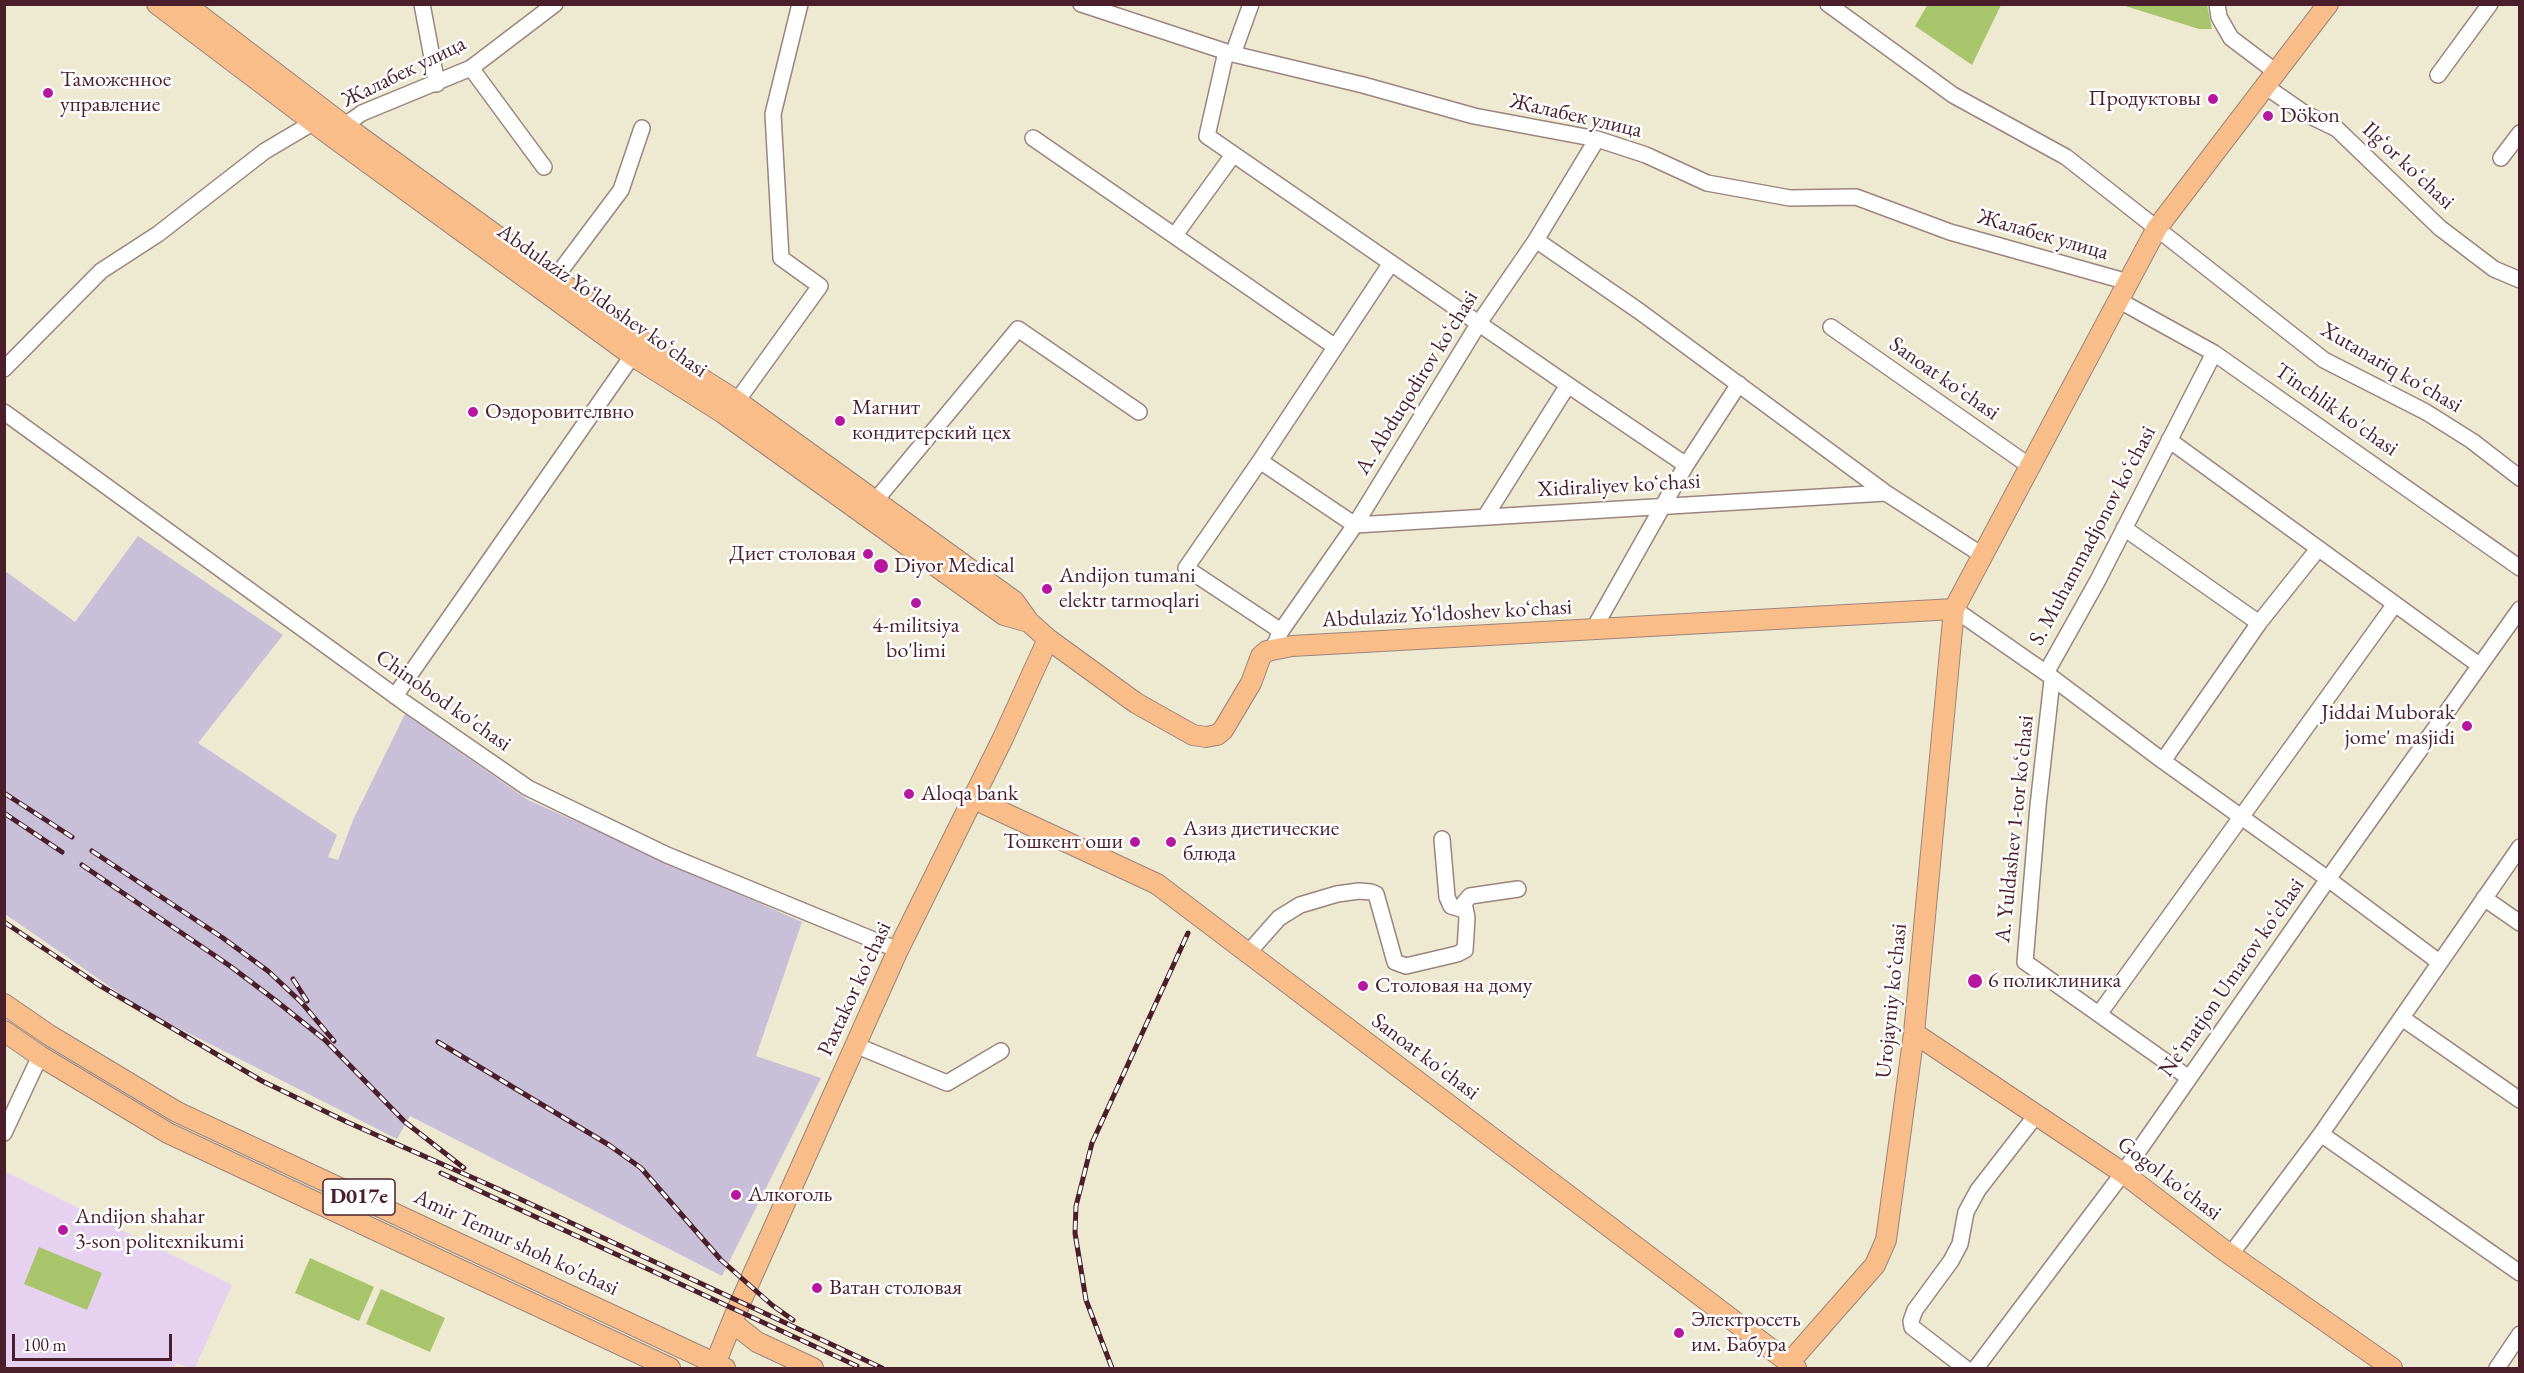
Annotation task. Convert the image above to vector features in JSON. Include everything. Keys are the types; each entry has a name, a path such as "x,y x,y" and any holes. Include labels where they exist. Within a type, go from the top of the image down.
{"main road":[{"name":"Abdulaziz Yoʻldoshev koʻchasi","path":"157,4 319,115"},
{"name":"Abdulaziz Yoʻldoshev koʻchasi","path":"185,4 338,130 638,348 723,413 844,490 875,501 1014,601 1029,622 1048,639 1136,702 1192,735 1206,737 1217,735 1223,730 1251,683 1261,656 1272,650 1292,646 1954,609"},
{"path":"1954,609 2157,228 2328,4"},
{"name":"Abdulaziz Yoʻldoshev koʻchasi","path":"338,130 555,278 638,348 737,401 844,490 1004,615 1029,622"},
{"name":"Urоjayniy koʻchasi","path":"1793,1366 1875,1265 1886,1240 1914,1033 1954,609"},
{"name":"Paxtakor ko'chasi","path":"720,1366 737,1310 855,1045 898,950 974,798 1048,639"},
{"name":"Sanoat ko'chasi","path":"974,798 1156,884 1793,1366"},
{"name":"Amir Temur shoh ko'chasi","path":"4,1004 49,1035 177,1112 720,1366"},
{"name":"D017e","path":"4,1032 168,1133 670,1368"},
{"name":"Gogol ko'chasi","path":"1914,1033 2123,1173 2231,1254 2392,1368"},
{"path":"733,1323 746,1346 794,1368"},
{"path":"733,1323 757,1342 813,1368"},
{"path":"629,1348 631,1368"}],"street":[{"path":"422,4 437,84"},
{"name":"Жалабек улица","path":"338,130 362,113 437,84 471,68 555,4"},
{"path":"737,401 820,286 782,258 773,114 800,4"},
{"name":"Жалабек улица","path":"1081,4 1230,53 1363,85 1474,116 1598,139 1646,155 1707,183 1790,198 1856,197 1950,232 2128,282"},
{"path":"1251,4 1230,53 1207,136 1686,465"},
{"name":"Xutanariq koʻchasi","path":"1828,4 1953,94 2066,157 2324,360 2426,412 2472,441 2520,478"},
{"name":"Ilgʻor koʻchasi","path":"2217,4 2218,16 2231,38 2304,114 2337,129 2440,228 2494,269 2520,280"},
{"path":"2438,75 2490,4"},
{"path":"471,68 544,167"},
{"path":"4,369 101,270 158,234 265,151 319,115"},
{"path":"555,278 621,189 642,128"},
{"path":"2501,158 2520,133"},
{"path":"1034,138 1334,346"},
{"name":"A. Abduqodirov koʻchasi","path":"1272,650 1281,631 1355,525 1479,323 1536,240 1598,139"},
{"path":"1175,235 1233,155"},
{"path":"1536,240 1739,384 1886,493 1982,555"},
{"path":"1281,631 1186,568 1260,461 1390,263"},
{"name":"Tinchlik ko'chasi","path":"2120,301 2214,353 2520,568"},
{"name":"Sanoat koʻchasi","path":"1831,327 2031,467"},
{"path":"875,501 1018,329 1139,412"},
{"path":"395,696 638,348"},
{"name":"S. Muhammadjonov koʻchasi","path":"2214,353 2049,677 2439,962"},
{"path":"1593,630 1686,465 1739,384"},
{"path":"1485,517 1568,385"},
{"name":"Chinobod ko'chasi","path":"4,412 395,696 535,792 667,855 898,950"},
{"path":"2169,441 2479,665"},
{"path":"1260,461 1355,525"},
{"name":"Xidiraliyev koʻchasi","path":"1355,525 1886,493"},
{"path":"2124,528 2259,623"},
{"path":"2163,762 2259,623 2318,549"},
{"path":"2099,1014 2395,604"},
{"path":"1954,609 2049,677"},
{"name":"Neʻmatjon Umarov koʻchasi","path":"1976,1368 2123,1173 2520,609"},
{"name":"A. Yuldashev 1-tor koʻchasi","path":"2049,677 2025,960 2189,1078"},
{"path":"1442,839 1447,897 1451,906 1464,910"},
{"path":"2231,1254 2321,1134 2520,847"},
{"path":"1248,953 1279,918 1300,905 1337,894 1371,892 1376,894 1395,962 1406,966 1457,954 1465,950 1467,918 1464,903 1470,896 1518,889"},
{"path":"2484,898 2520,923"},
{"path":"2402,1018 2520,1100"},
{"path":"855,1045 947,1083 1001,1051"},
{"path":"4,1133 40,1056"},
{"path":"1965,1368 1912,1327 1911,1321 1915,1310 1960,1244 1966,1212 1978,1190 2037,1114"},
{"path":"2321,1134 2520,1273"},
{"path":"2497,1368 2520,1334"}],"shaded area":[{"path":"138,536 283,635 198,743 337,835 328,857 338,860 353,820 405,714 528,800 802,922 756,1056 821,1078 722,1276 410,1116 397,1139 145,1011 5,914 5,571 75,622"},
{"name":"Andijon shahar 3-son politexnikumi","path":"6,1172 232,1285 195,1368 177,1363 174,1368 5,1368"}],"green space":[{"path":"1928,4 2001,5 1972,65 1915,26"},
{"path":"2122,5 2207,5 2212,29 2199,29"},
{"path":"39,1247 102,1273 87,1310 24,1284"},
{"path":"310,1258 374,1287 359,1321 295,1293"},
{"path":"381,1289 445,1318 430,1352 366,1324"}],"railway":[{"path":"4,793 72,837"},
{"path":"4,813 62,852"},
{"path":"92,851 223,938 268,971 301,1002 334,1041"},
{"path":"82,865 230,966 275,1000 325,1040 405,1122 464,1168"},
{"path":"4,922 99,985 262,1081 882,1368"},
{"path":"1112,1368 1086,1300 1075,1233 1076,1206 1092,1143 1188,933"},
{"path":"293,979 307,1001"},
{"path":"438,1042 609,1145 641,1168 721,1260 772,1305 793,1320"},
{"path":"441,1173 857,1366"}],"place":[{"name":"Таможенное управление","path":"48,93"},
{"name":"Продуктовы","path":"2213,99"},
{"name":"Dökon","path":"2268,116"},
{"name":"Оэдоровителвно","path":"473,412"},
{"name":"Магнит кондитерский цех","path":"840,421"},
{"name":"Диет столовая","path":"868,554"},
{"name":"Diyor Medical","path":"881,566"},
{"name":"Andijon tumani elektr tarmoqlari","path":"1047,589"},
{"name":"4-militsiya bo'limi","path":"916,603"},
{"name":"Jiddai Muborak jome' masjidi","path":"2467,726"},
{"name":"Aloqa bank","path":"909,794"},
{"name":"Тошкент оши","path":"1135,842"},
{"name":"Азиз диетические блюда","path":"1171,842"},
{"name":"6 поликлиника","path":"1975,981"},
{"name":"Столовая на дому","path":"1363,986"},
{"name":"Алкоголь","path":"736,1195"},
{"name":"Andijon shahar 3-son politexnikumi","path":"63,1230"},
{"name":"Ватан столовая","path":"817,1288"},
{"name":"Электросеть им. Бабура","path":"1679,1333"}]}
